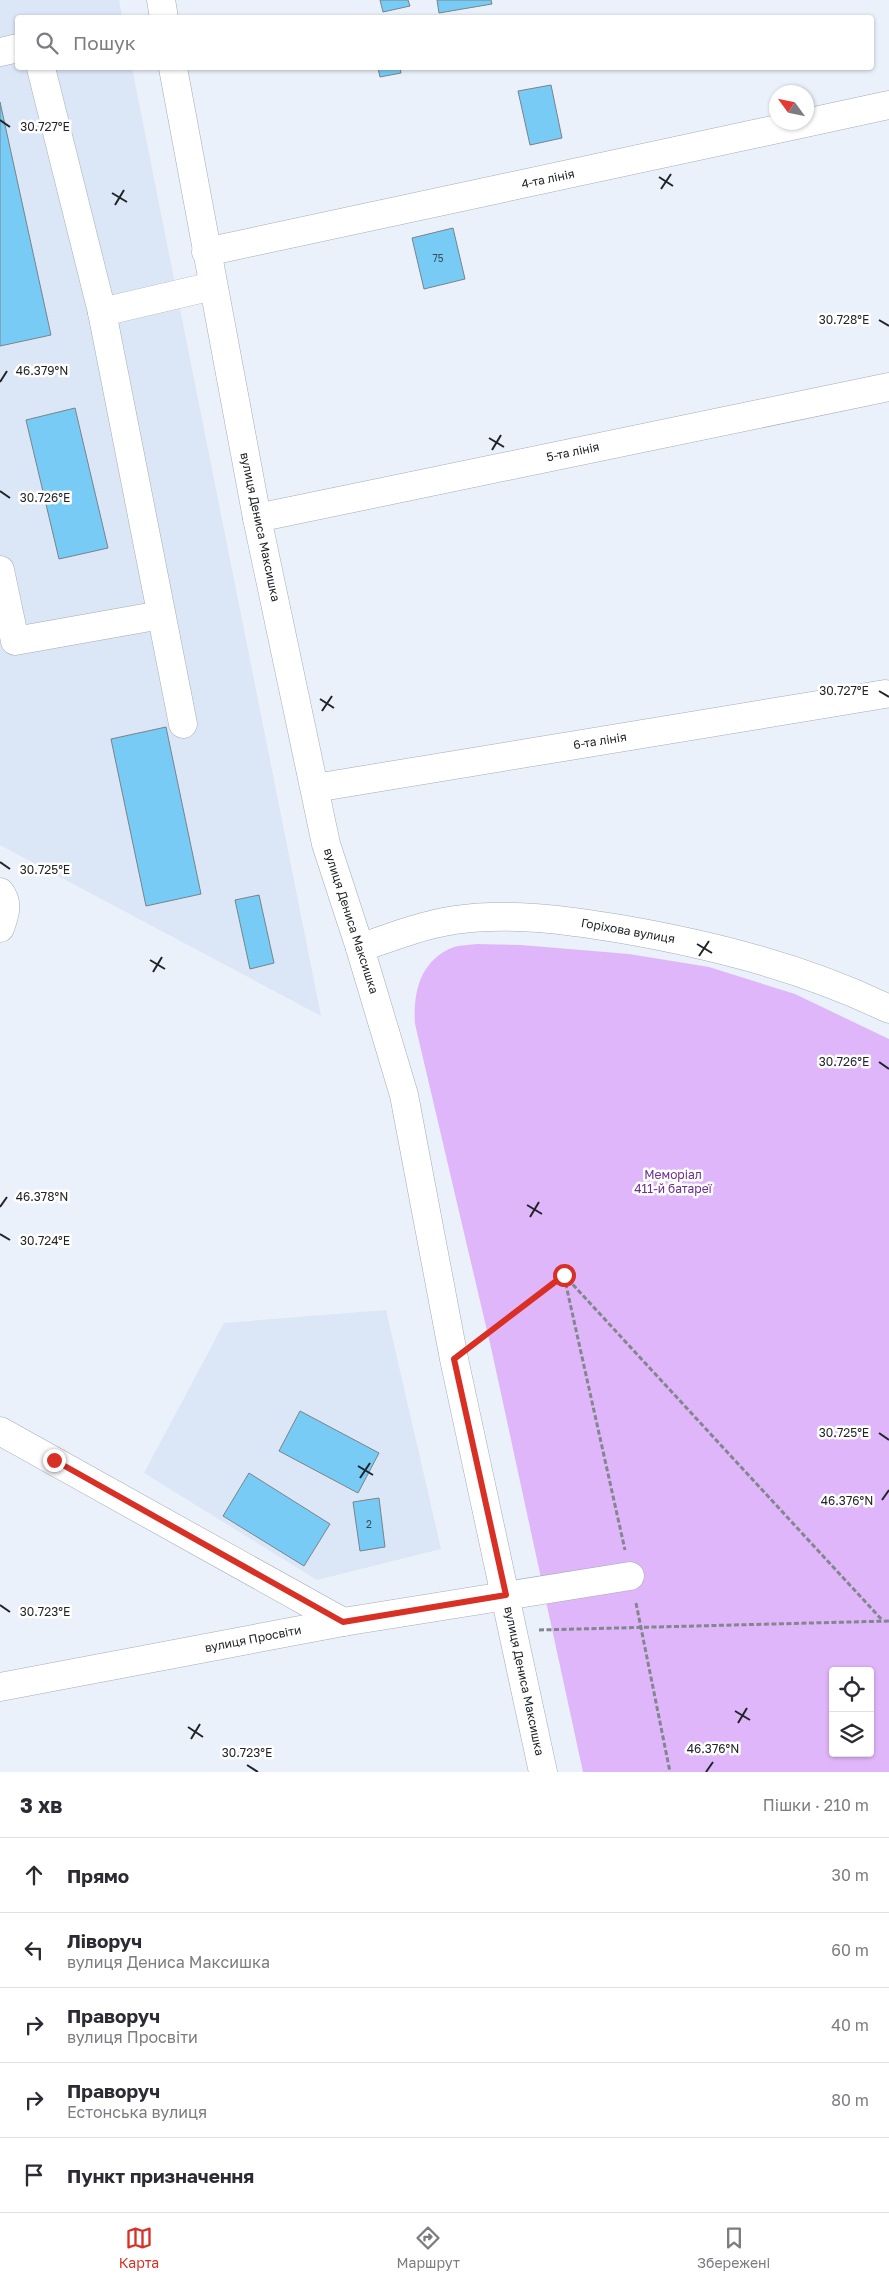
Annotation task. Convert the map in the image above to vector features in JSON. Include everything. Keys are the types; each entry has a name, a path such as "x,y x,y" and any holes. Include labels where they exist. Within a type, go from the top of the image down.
{"street":[{"path":"161,0 164,15"},
{"path":"0,52 15,49"},
{"path":"42,70 102,312 183,724"},
{"name":"вулиця Дениса Максишка","path":"173,70 212,286 257,518 326,844 360,948 404,1095 454,1359 543,1772"},
{"name":"4-та лінія","path":"206,252 889,105"},
{"path":"102,312 212,286"},
{"name":"5-та лінія","path":"257,518 889,387"},
{"path":"0,570 16,641 162,615"},
{"name":"6-та лінія","path":"315,788 885,694"},
{"path":"0,928 6,912 3,896"},
{"name":"Горіхова вулиця","path":"360,948 412,929 455,920 505,917 579,922 664,937 765,961 861,996 889,1009"},
{"path":"0,1431 343,1622"},
{"name":"вулиця Просвіти","path":"0,1687 343,1622 630,1576"}],"path":[{"path":"454,1359 564,1275"},
{"path":"564,1275 642,1627 670,1772"},
{"path":"564,1275 883,1621"},
{"path":"513,1631 889,1621"}],"shaded area":[{"path":"0,0 119,0 122,15 15,15 15,70 132,70 321,1016 0,845"},
{"path":"386,1310 441,1549 317,1580 144,1473 224,1323"}],"green space":[{"name":"Меморіал 411-й батареї","path":"463,945 521,945 629,954 709,967 795,994 889,1039 889,1772 583,1772 492,1352 415,1024 417,989 426,969 442,953"}],"building":[{"path":"380,0 408,0 410,6 383,12"},
{"path":"437,0 491,0 492,4 439,13"},
{"path":"378,70 400,70 401,73 380,77"},
{"path":"551,85 562,138 530,145 518,91"},
{"path":"0,102 51,335 0,346"},
{"path":"453,228 465,279 424,289 412,238"},
{"path":"75,408 108,548 59,559 26,420"},
{"path":"166,727 201,894 146,906 111,739"},
{"path":"259,895 274,963 250,969 235,900"},
{"path":"300,1411 379,1453 358,1493 279,1451"},
{"path":"249,1473 330,1524 304,1566 223,1516"},
{"path":"379,1498 385,1547 360,1551 353,1502"}],"route":[{"path":"54,1460 343,1622 506,1595 454,1359 564,1275"}]}
